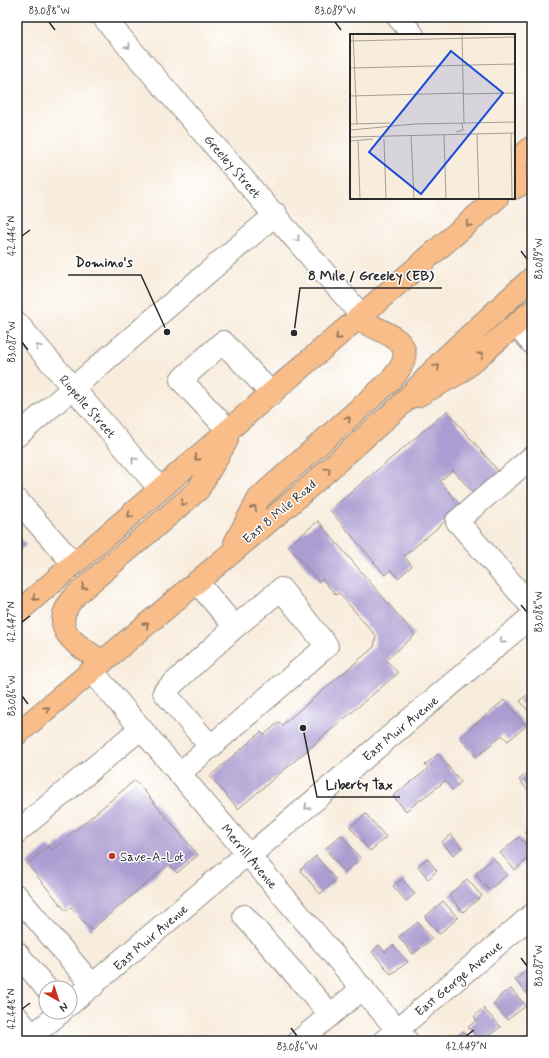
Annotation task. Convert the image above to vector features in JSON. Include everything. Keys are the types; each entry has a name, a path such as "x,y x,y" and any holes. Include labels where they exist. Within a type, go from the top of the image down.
{"highway":[{"path":"515,188 532,179"},
{"path":"17,613 233,428 496,199"},
{"name":"East 8 Mile Road","path":"17,734 299,496 401,405 446,358 532,278"},
{"path":"401,405 459,373 532,311"},
{"path":"229,554 259,498 388,383 400,369 405,357 403,346 394,337 360,318"},
{"path":"97,666 66,632 62,619 66,607 77,594 198,490 233,428"}],"street":[{"name":"Greeley Street","path":"103,17 276,214 360,318"},
{"path":"398,17 413,34"},
{"path":"17,436 276,214"},
{"name":"Riopelle Street","path":"17,323 160,489"},
{"path":"516,325 532,343"},
{"path":"233,428 181,380 223,342 272,394"},
{"path":"532,457 457,521 532,607"},
{"path":"17,500 74,564"},
{"path":"197,582 235,628"},
{"path":"180,773 211,747 328,646 281,589 164,692 211,747"},
{"name":"East Muir Avenue","path":"78,998 532,616"},
{"name":"Merrill Avenue","path":"97,666 141,728 363,988 396,1037"},
{"path":"17,832 141,728"},
{"path":"17,896 93,986"},
{"name":"East George Avenue","path":"396,1037 532,915"},
{"path":"244,916 330,1014"},
{"path":"17,953 39,980"},
{"path":"299,1041 363,988"},
{"path":"17,1017 32,1039 52,1020"}],"building":[{"path":"447,411 500,473 475,495 453,470 440,481 462,507 404,556 412,566 398,578 391,570 385,575 330,510"},
{"path":"318,521 415,635 386,660 398,673 238,809 210,776 261,732 264,735 279,722 282,725 374,647 376,636 339,593 336,595 322,579 319,582 288,546"},
{"path":"17,535 26,545 17,552"},
{"path":"532,691 532,715 520,701"},
{"path":"504,700 526,726 508,741 502,735 476,757 460,737"},
{"path":"438,754 461,782 452,790 445,781 406,811 393,796 428,769 425,765"},
{"path":"529,771 532,774 532,795 519,780"},
{"path":"135,780 198,855 177,873 169,864 91,930 71,907 66,911 27,864 48,846 52,850"},
{"path":"366,814 386,837 370,851 350,827"},
{"path":"532,826 532,840 525,832"},
{"path":"451,834 462,848 453,855 442,842"},
{"path":"341,835 361,859 345,872 325,849"},
{"path":"519,837 532,852 532,855 515,870 500,853"},
{"path":"316,856 336,880 320,894 300,870"},
{"path":"427,858 437,871 428,879 418,866"},
{"path":"493,858 507,875 489,890 475,874"},
{"path":"402,879 415,894 406,901 393,886"},
{"path":"467,879 482,896 463,912 449,895"},
{"path":"443,901 458,918 439,934 425,917"},
{"path":"418,922 432,939 413,954 399,937"},
{"path":"379,945 385,952 393,945 408,962 391,974 372,952"},
{"path":"532,966 532,999 515,980"},
{"path":"511,989 526,1006 507,1020 493,1004 504,992 505,993"},
{"path":"483,1008 501,1027 481,1041 468,1027 477,1020 474,1017"},
{"path":"463,1031 471,1041 449,1041 448,1039 452,1036 454,1038"}],"place":[{"name":"Domino's","path":"167,332"},
{"name":"8 Mile / Greeley (EB)","path":"294,333"},
{"name":"Liberty Tax","path":"303,728"},
{"name":"Save-A-Lot","path":"112,856"}]}
